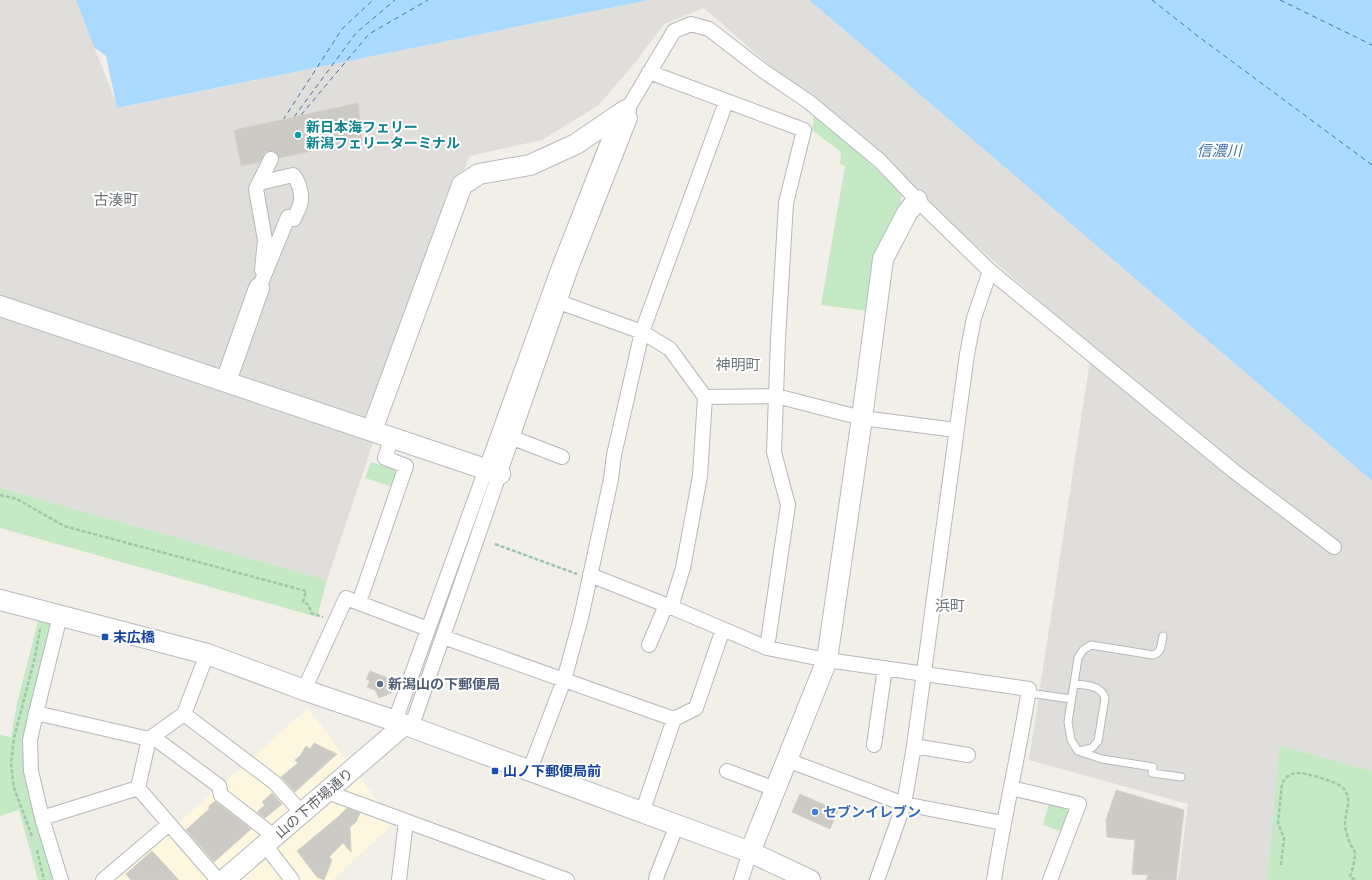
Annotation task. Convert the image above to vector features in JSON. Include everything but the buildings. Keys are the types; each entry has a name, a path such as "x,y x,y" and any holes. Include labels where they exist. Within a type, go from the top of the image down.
{"street":[{"path":"403,725 443,636 493,471 559,267 608,142 674,31 691,24 709,29 762,70 809,102 880,161 917,200 990,271 1235,472 1334,547"},
{"path":"647,76 804,130 786,203 774,452 788,505 767,648"},
{"path":"403,725 428,629 493,471 513,438 571,268 647,76"},
{"path":"529,772 564,680 581,618 611,479 614,455 642,332 726,102"},
{"path":"372,430 462,185 479,174 530,165 576,144 626,110"},
{"path":"259,288 265,240 256,189 271,159"},
{"path":"226,381 259,288 288,217 294,219 301,200 298,183 293,175 259,183"},
{"path":"741,880 750,852 827,660 883,259 907,213 917,200"},
{"path":"877,880 904,804 914,746 967,354 974,318 990,271"},
{"path":"559,302 642,332 670,349 705,397 700,476 683,568 668,606 649,645"},
{"path":"0,306 493,471"},
{"path":"705,397 776,396 862,418 956,430"},
{"path":"362,594 406,466 385,458 392,437"},
{"path":"513,438 562,457"},
{"path":"589,577 668,606 767,648 827,660 1029,689 1003,823 994,880"},
{"path":"304,690 346,598 428,629"},
{"path":"0,600 207,654 750,852 810,880"},
{"path":"60,616 30,740 31,771 42,818 61,880"},
{"path":"642,813 674,719 696,708 723,629"},
{"path":"443,636 674,719"},
{"path":"138,788 151,738 184,714 207,654"},
{"path":"874,745 884,668"},
{"path":"36,713 151,738 219,786 221,795 270,841 292,880"},
{"path":"184,714 275,783 302,813"},
{"name":"山の下市場通り","path":"224,880 403,725"},
{"path":"914,746 968,755"},
{"path":"787,760 904,804 1003,823"},
{"path":"728,771 775,789"},
{"path":"42,818 138,788"},
{"path":"138,788 218,880"},
{"path":"1011,788 1078,804 1050,880"},
{"path":"327,792 567,880"},
{"path":"399,880 406,821"},
{"path":"103,880 169,824"},
{"path":"656,880 656,875 677,825"}],"lane":[{"path":"1163,636 1160,651 1156,655 1091,646 1082,650 1078,658 1071,699 1068,722 1070,740 1078,751 1102,759 1153,767 1152,773 1181,777"},
{"path":"1074,684 1100,689 1104,693 1105,698 1098,741 1092,748 1078,751"},
{"path":"1028,693 1071,699"}],"path":[{"path":"0,495 17,499 64,526 306,591 303,602 309,605 311,613 336,621"},
{"path":"495,544 589,577"},
{"path":"1281,866 1284,838 1278,823 1282,784 1284,779 1290,775 1296,773 1303,774 1332,781 1343,788 1348,798 1348,808 1345,821 1346,831 1355,852 1350,877 1356,880"}],"shaded area":[{"path":"0,0 76,0 118,108 649,0 809,0 1372,481 1372,771 1279,745 1267,880 1178,880 1188,804 1029,760 1092,347 704,8 664,24 638,59 599,105 542,140 469,156 327,580 0,488"},
{"path":"308,708 394,823 333,880 114,880"}],"green space":[{"path":"814,116 840,136 897,189 901,196 900,206 879,255 870,311 821,305 845,166 840,164 841,152 812,130"},
{"path":"371,462 394,469 397,475 393,487 365,478"},
{"path":"0,488 327,580 317,617 0,528"},
{"path":"41,610 60,616 30,740 61,880 38,880 19,810 0,816 0,735 11,737 17,703"},
{"path":"1279,745 1372,771 1372,880 1267,880"},
{"path":"1049,804 1066,808 1069,814 1062,832 1043,825"}],"water":[{"path":"76,0 649,0 117,108 106,56 94,47"},
{"name":"信濃川","path":"809,0 1372,0 1372,481"}],"ferry route":[{"path":"283,120 342,29 373,0"},
{"path":"294,117 356,33 395,0"},
{"path":"301,115 369,34 428,0"},
{"path":"1152,0 1199,37 1372,165"},
{"path":"1280,0 1372,45"}],"place":[{"name":"新日本海フェリー 新潟フェリーターミナル","path":"298,135"},
{"name":"末広橋","path":"105,637"},
{"name":"新潟山の下郵便局","path":"380,684"},
{"name":"山ノ下郵便局前","path":"495,771"},
{"name":"セブンイレブン","path":"815,812"}],"district":[{"name":"古湊町","path":"116,200"},
{"name":"神明町","path":"738,365"},
{"name":"浜町","path":"950,606"}]}
